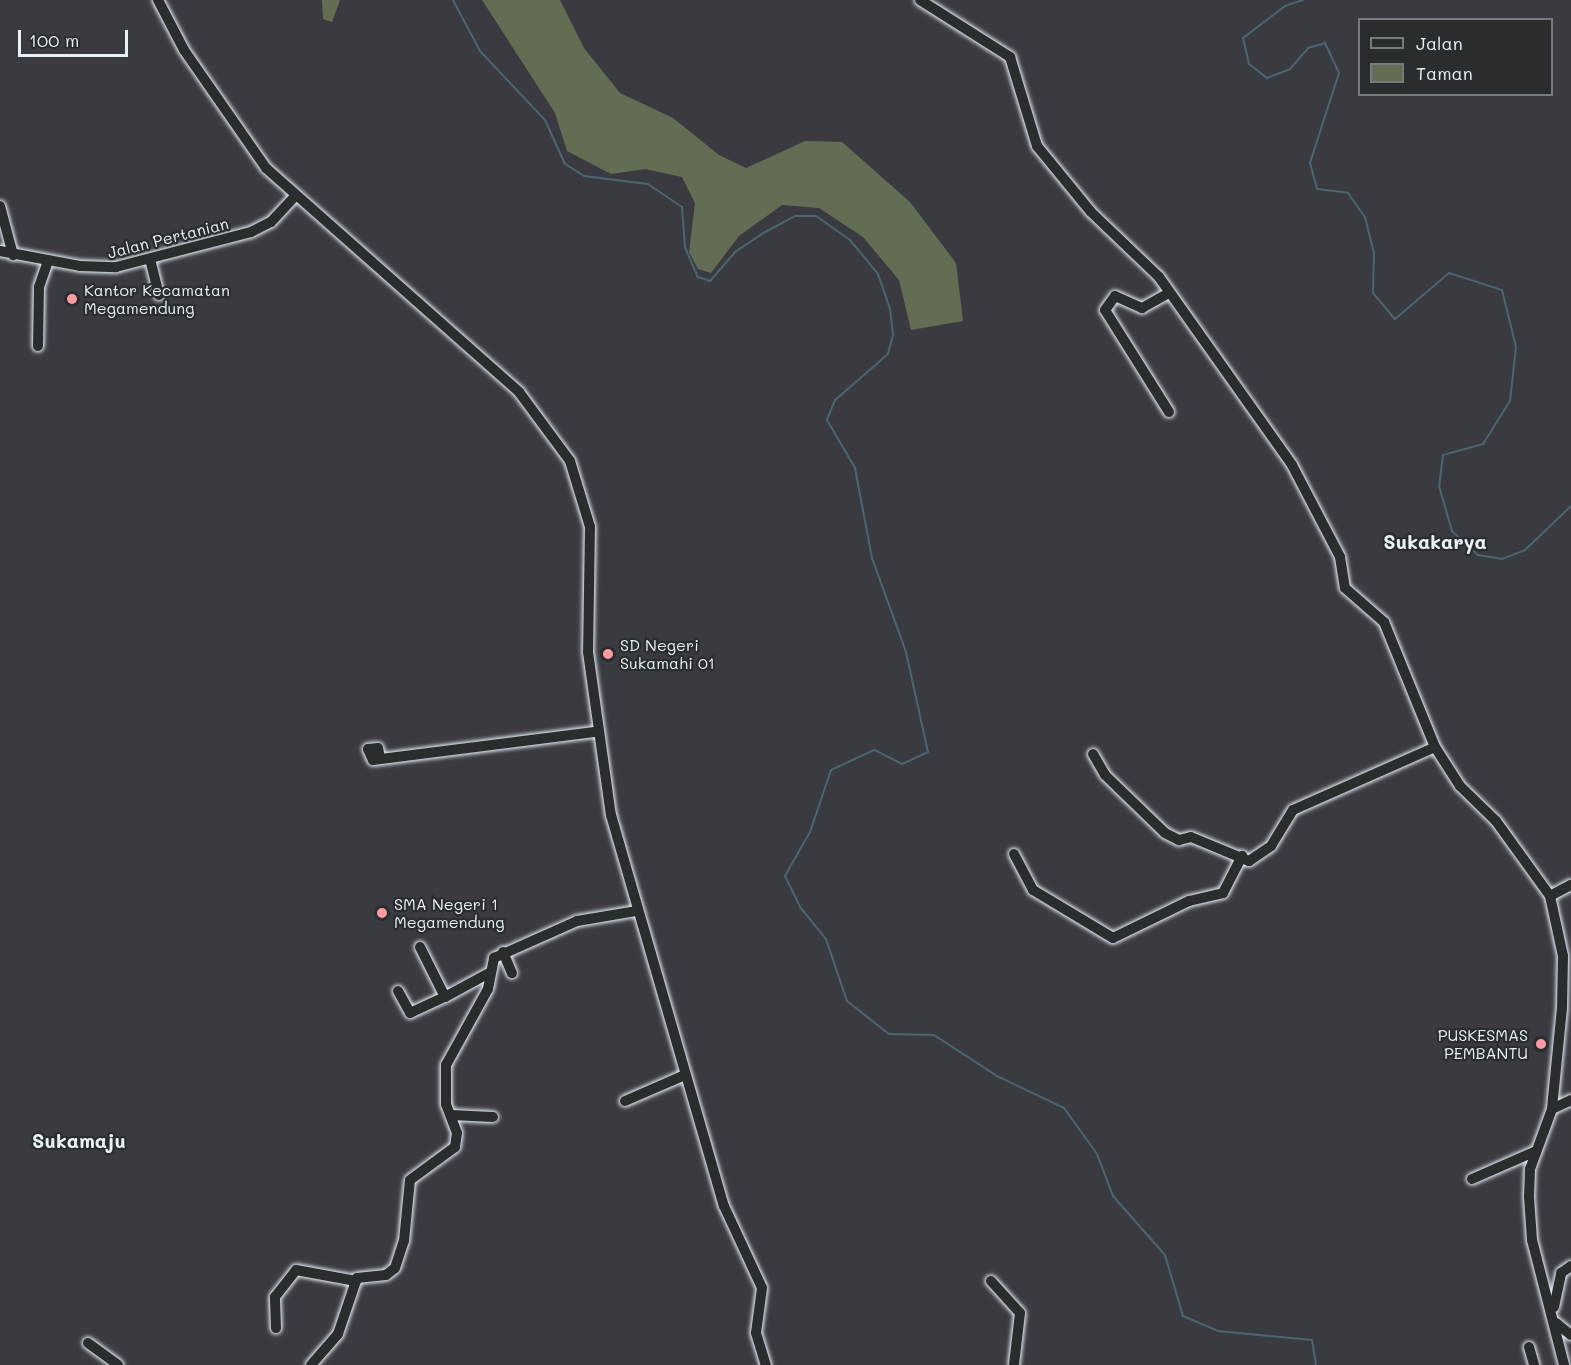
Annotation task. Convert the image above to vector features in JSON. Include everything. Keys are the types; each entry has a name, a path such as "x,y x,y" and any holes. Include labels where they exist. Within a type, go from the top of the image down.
{"street":[{"path":"158,0 245,144 294,197 519,392 570,461 590,527 587,608 596,732 615,834 724,1206 762,1288 756,1333 766,1365"},
{"path":"920,0 1004,50 1042,155 1169,293 1292,465 1340,557 1346,588 1384,622 1435,747 1460,786 1496,821 1550,897 1567,956 1552,1109 1536,1151 1530,1218 1564,1365"},
{"name":"Jalan Pertanian","path":"0,251 48,261 103,268 150,259 260,228 294,197"},
{"path":"0,206 13,255"},
{"path":"150,259 159,296"},
{"path":"38,346 39,287 48,261"},
{"path":"1168,412 1105,310 1115,296 1142,308 1169,293"},
{"path":"380,757 596,732"},
{"path":"1093,754 1114,784 1165,833 1252,860 1263,853 1293,810 1435,747"},
{"path":"1014,854 1033,890 1113,938 1189,901 1222,893 1242,856"},
{"path":"1550,897 1571,885"},
{"path":"276,1328 274,1297 296,1270 356,1281 395,1268 404,1241 407,1186 414,1175 455,1147 446,1065 488,988 489,973 502,952 577,921 637,911"},
{"path":"420,947 445,997"},
{"path":"502,952 512,972"},
{"path":"398,991 410,1013 489,973"},
{"path":"625,1101 685,1075"},
{"path":"1552,1109 1571,1100"},
{"path":"451,1115 493,1117"},
{"path":"1472,1179 1536,1151"},
{"path":"1553,1311 1561,1274 1571,1266"},
{"path":"311,1365 338,1334 356,1281"},
{"path":"991,1281 1020,1313 1014,1365"},
{"path":"1556,1323 1571,1335"},
{"path":"88,1343 118,1365"},
{"path":"1529,1347 1534,1365"}],"green space":[{"path":"322,0 340,0 332,22 323,19"},
{"path":"482,0 560,0 584,48 620,93 673,118 719,155 746,168 805,141 842,142 910,202 956,263 963,321 911,330 899,280 863,237 819,208 782,205 739,236 711,273 698,269 689,252 695,203 682,177 645,169 611,174 567,151 555,113"}],"waterway":[{"path":"453,0 480,51 545,120 565,164 584,176 648,184 682,207 685,247 698,277 710,281 735,252 795,216 816,216 850,240 878,274 890,309 893,335 888,354 835,400 827,420 855,468 872,558 906,652 928,752 902,764 874,750 831,770 810,832 785,876 800,907 826,939 847,1001 889,1034 934,1035 997,1076 1064,1108 1097,1154 1113,1196 1165,1255 1183,1316 1218,1331 1312,1340 1316,1365"},
{"path":"1303,0 1285,6 1243,38 1249,64 1267,78 1290,69 1308,48 1325,43 1339,73 1310,163 1317,189 1348,193 1365,217 1374,252 1373,293 1395,319 1449,273 1502,290 1516,347 1510,401 1483,444 1443,455 1439,486 1452,531 1478,555 1502,559 1525,550 1571,506"}],"place":[{"name":"Kantor Kecamatan Megamendung","path":"72,299"},
{"name":"SD Negeri Sukamahi 01","path":"608,654"},
{"name":"SMA Negeri 1 Megamendung","path":"382,913"},
{"name":"PUSKESMAS PEMBANTU","path":"1541,1044"}],"district":[{"name":"Sukakarya","path":"1435,541"},
{"name":"Sukamaju","path":"79,1140"}]}
